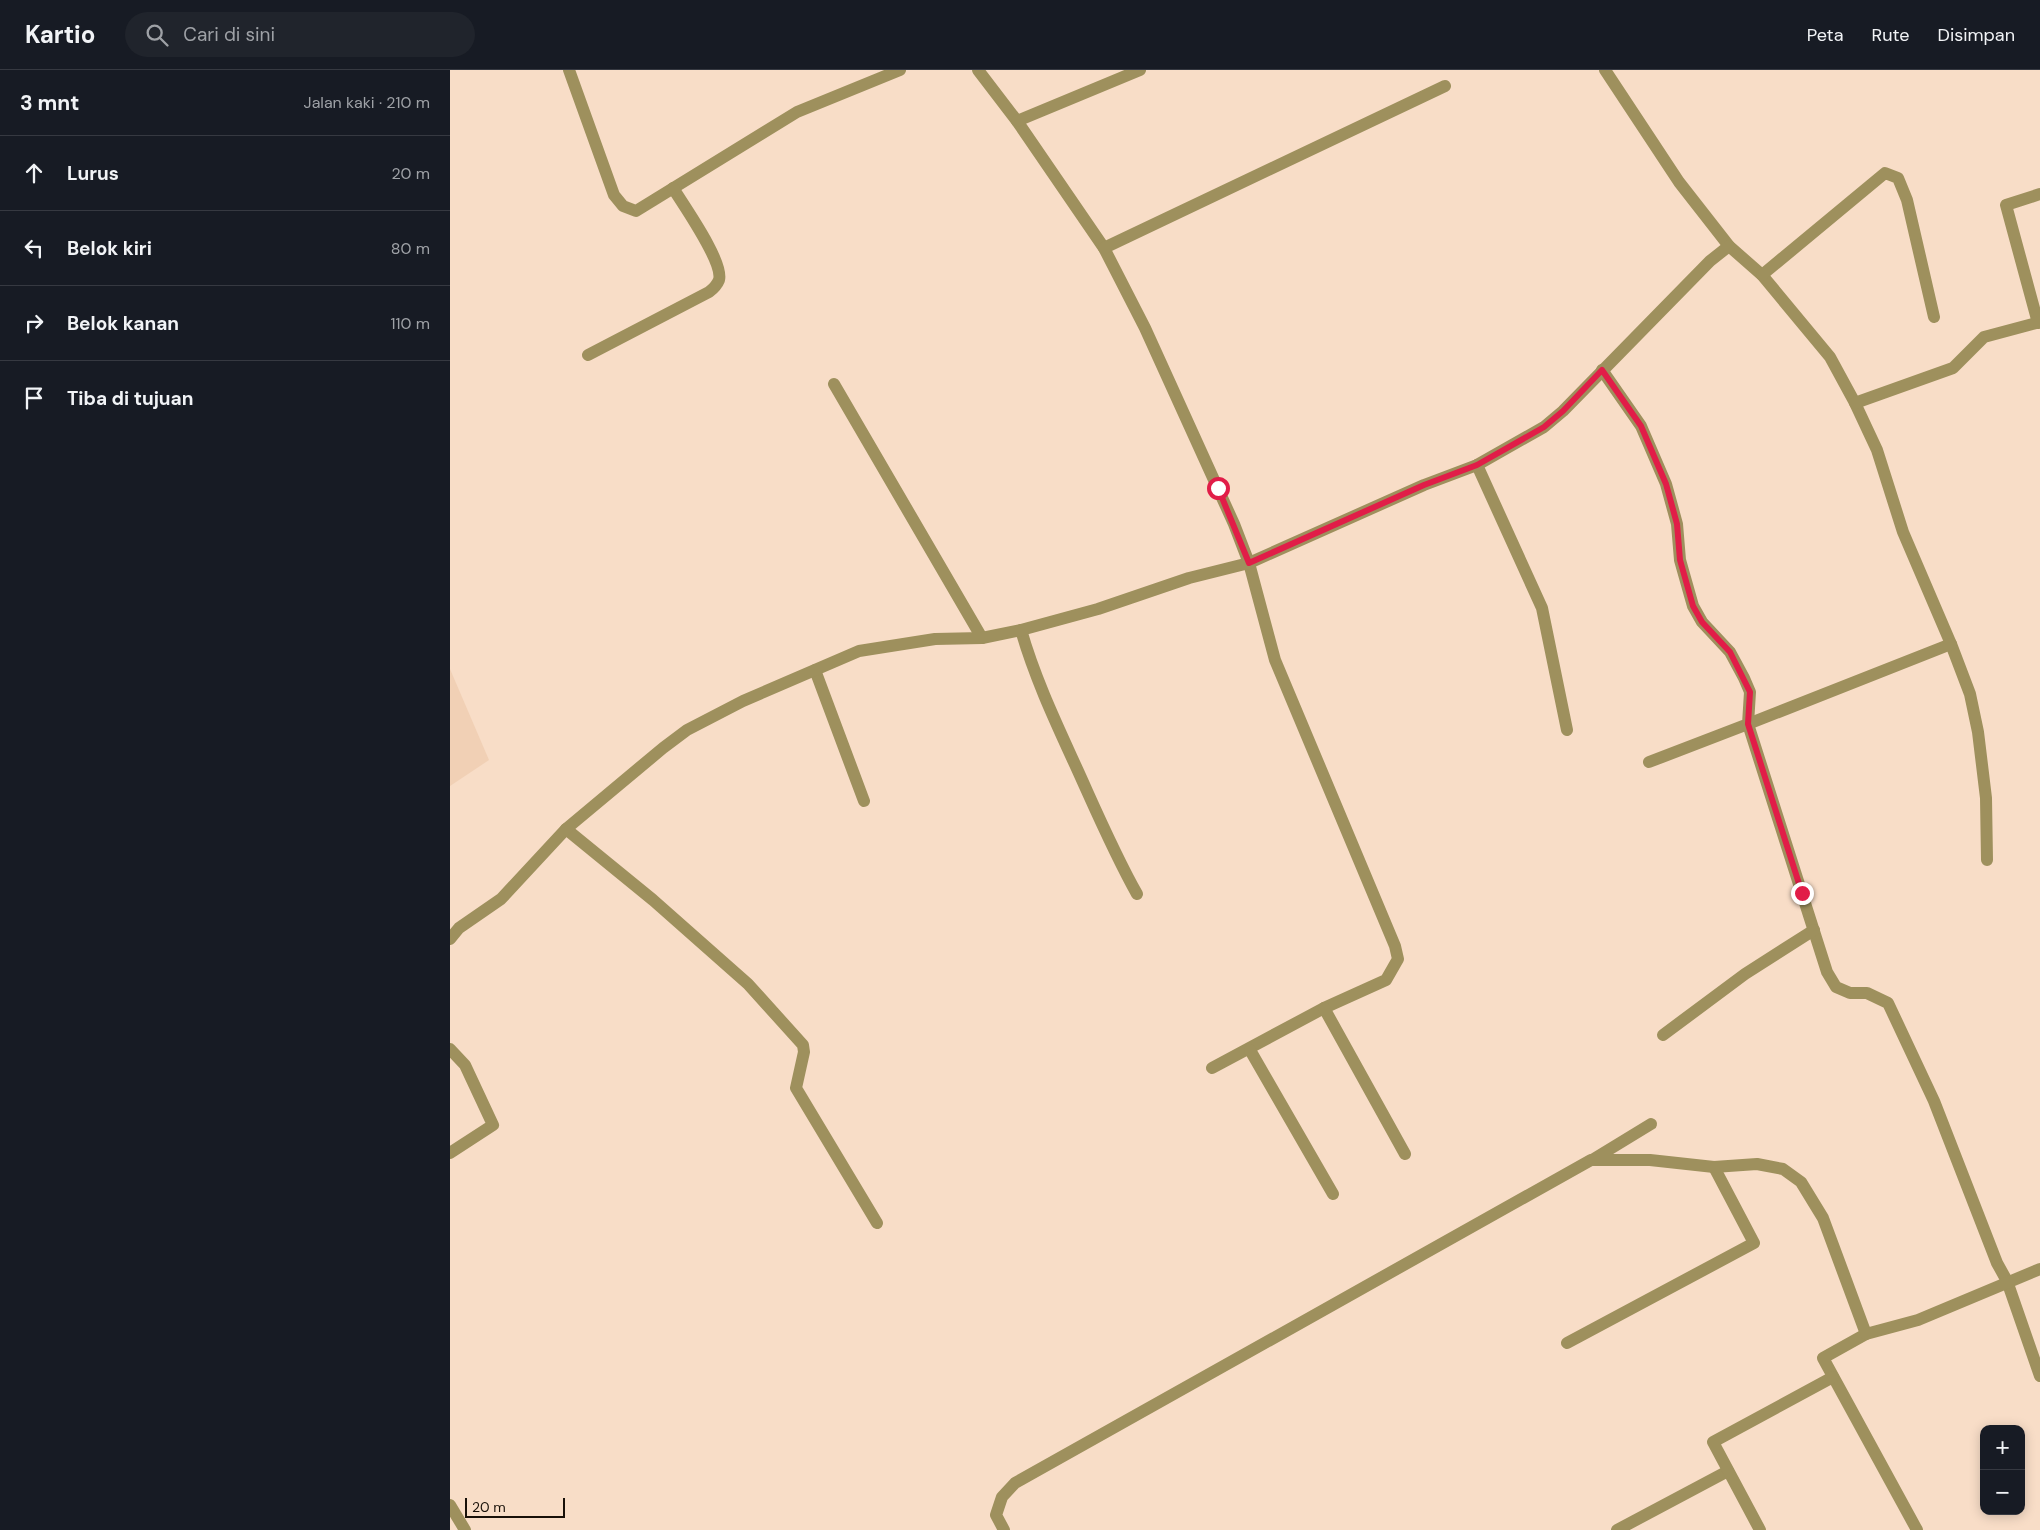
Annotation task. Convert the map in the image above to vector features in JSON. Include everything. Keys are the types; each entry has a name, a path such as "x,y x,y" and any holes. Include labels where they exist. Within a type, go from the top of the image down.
{"street":[{"path":"569,70 614,195 623,206 636,211 797,112 900,70"},
{"path":"978,70 1017,121 1104,248 1128,292 1234,524 1249,563 1276,660 1380,906 1395,946 1398,959 1386,980 1324,1008 1250,1050 1212,1068"},
{"path":"1017,121 1140,70"},
{"path":"1605,70 1679,182 1729,246 1762,275 1830,357 1855,403 1877,450 1903,532 1951,644 1970,694 1978,732 1986,798 1987,860"},
{"path":"1104,248 1445,86"},
{"path":"1762,275 1885,173 1898,178 1907,200 1934,317"},
{"path":"588,354 709,292 719,280 716,261 673,188"},
{"path":"1855,403 1953,368 1984,337 2039,323 2006,205 2040,194"},
{"path":"450,939 459,928 501,899 566,829 687,730 743,701 859,651 935,639 982,638 1021,630 1098,609 1189,578 1249,563 1424,485 1477,465 1544,427 1563,411 1710,261 1729,246"},
{"path":"1602,370 1641,426 1666,484 1677,524 1680,560 1693,606 1702,622 1730,652 1750,692 1748,724 1827,972 1836,987 1850,993 1867,993 1888,1003 1934,1101 1997,1263 2007,1281 2040,1376"},
{"path":"834,384 982,638"},
{"path":"1477,465 1542,608 1567,730"},
{"path":"1021,630 1029,659 1055,721 1120,865 1137,894"},
{"path":"1649,762 1951,644"},
{"path":"815,670 864,801"},
{"path":"566,829 653,900 748,984 804,1045 796,1088 877,1223"},
{"path":"1664,1035 1745,974 1814,930"},
{"path":"1324,1008 1405,1154"},
{"path":"450,1049 465,1065 493,1125 450,1153"},
{"path":"1250,1050 1332,1194"},
{"path":"1004,1530 996,1515 1002,1496 1015,1483 1591,1160 1651,1124"},
{"path":"1591,1160 1650,1160 1714,1167 1757,1164 1783,1169 1801,1182 1823,1218 1866,1334"},
{"path":"1567,1343 1754,1243 1714,1167"},
{"path":"1917,1530 1823,1358 1866,1334 1918,1320 2007,1281 2040,1269"},
{"path":"1760,1530 1713,1442 1833,1377"},
{"path":"1617,1530 1728,1471"},
{"path":"450,1505 465,1530"}],"shaded area":[{"path":"450,669 489,760 450,786"}],"route":[{"path":"1218,488 1249,563 1424,485 1477,465 1544,427 1563,411 1602,370 1641,426 1666,484 1677,524 1680,560 1693,606 1702,622 1730,652 1750,692 1751,704 1748,724 1802,893"}]}
